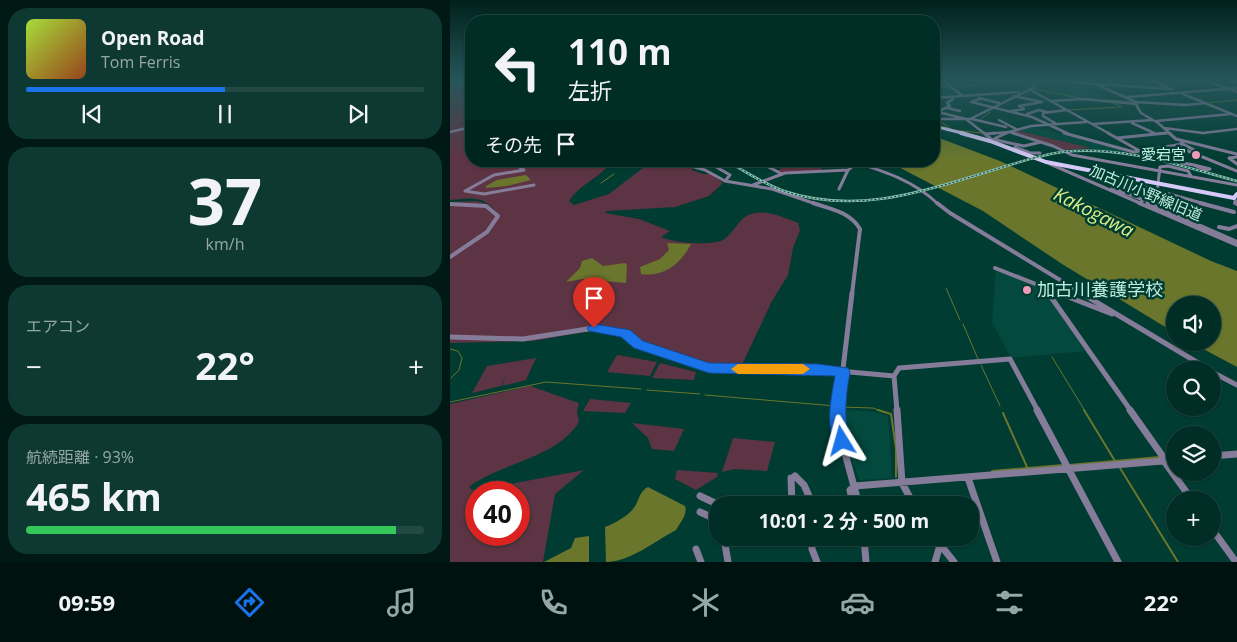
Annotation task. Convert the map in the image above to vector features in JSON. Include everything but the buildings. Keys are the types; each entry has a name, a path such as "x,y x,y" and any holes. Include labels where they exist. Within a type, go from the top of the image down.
{"main road":[{"path":"940,127 992,140 1046,162 1236,197"}],"street":[{"path":"940,111 950,106"},
{"path":"989,106 1036,118 1066,134 1134,152 1183,144"},
{"path":"1010,111 1024,109 1019,106"},
{"path":"1059,106 1139,151"},
{"path":"1138,106 1141,113 1154,120 1176,140 1200,153 1196,156"},
{"path":"1215,106 1237,116"},
{"path":"946,108 960,110"},
{"path":"970,119 996,108"},
{"path":"1026,115 1040,110 1046,112 1066,110"},
{"path":"940,111 966,119 992,140 1030,153 1040,153"},
{"path":"1226,111 1237,111"},
{"path":"1036,118 1043,116 1043,113 1046,112"},
{"path":"1132,123 1233,114"},
{"path":"1026,115 1030,118"},
{"path":"1043,116 1056,124"},
{"path":"940,118 970,119 1006,127"},
{"path":"999,120 1016,129"},
{"path":"1092,125 1124,121 1155,134"},
{"path":"992,140 1016,129 1087,122"},
{"path":"450,132 465,128"},
{"path":"1164,128 1203,133 1237,129"},
{"path":"986,134 1008,132 1072,154 1237,184"},
{"path":"1116,138 1168,133"},
{"path":"1176,140 1231,152 1237,156"},
{"path":"1011,146 1034,146 1041,142"},
{"path":"1175,146 1237,171"},
{"path":"1157,148 1183,163 1195,166"},
{"path":"1231,152 1237,150"},
{"path":"1237,156 1229,158 1237,164"},
{"name":"加古川小野線旧道","path":"1046,162 1237,244"},
{"path":"1140,201 1154,196 1158,190 1162,166 1174,167 1190,172 1191,176"},
{"path":"519,167 524,170 494,176 465,191 484,194 534,184"},
{"path":"694,167 705,170 725,181 772,189 840,211 858,224 860,229 858,251 838,402 838,428 857,496"},
{"path":"717,167 730,174 725,181"},
{"path":"768,167 782,174"},
{"path":"839,189 848,170 852,167"},
{"path":"868,167 904,180 922,189 950,213 998,239 1125,320 1194,361"},
{"path":"1174,167 1174,173"},
{"path":"752,185 782,174 848,170"},
{"path":"1108,174 1109,177 1234,212"},
{"path":"1236,197 1234,202 1237,204"},
{"path":"1147,202 1237,244"},
{"path":"450,204 486,206 498,216 487,232 450,257"},
{"path":"1220,227 1229,229 1237,226"},
{"path":"1229,239 1237,237"},
{"path":"994,268 1125,320"},
{"path":"1054,291 1051,297 1186,491"},
{"path":"450,337 523,339 594,328 625,333 639,345 709,368 818,369 894,376"},
{"path":"909,496 902,483 894,376 899,368 1010,359 1118,562"},
{"path":"1221,376 1237,386"},
{"path":"1221,455 1237,454"},
{"path":"851,496 850,490 855,486 1165,461"},
{"path":"792,496 793,477 804,485 809,496"},
{"path":"968,478 997,562"},
{"path":"700,496 709,500"},
{"path":"700,512 709,517"},
{"path":"1221,541 1236,562"},
{"path":"727,546 728,562"},
{"path":"812,546 817,562"},
{"path":"865,546 866,562"},
{"path":"936,562 940,546"},
{"path":"942,546 954,562"},
{"path":"696,549 701,562"}],"shaded area":[{"path":"450,106 465,106 465,167 607,167 574,195 569,201 574,205 609,194 644,167 693,167 692,170 703,174 711,174 723,183 709,196 675,207 607,211 605,213 639,219 670,231 661,237 692,243 710,243 723,240 744,217 760,212 773,214 798,223 800,230 793,248 788,275 772,301 741,367 711,366 698,360 693,365 641,349 619,334 597,330 533,341 450,343 450,202 477,201 489,205 500,216 489,204 478,199 450,200"},
{"path":"1034,127 1237,179 1237,183 1138,156 1081,150 1090,148 1016,130"},
{"path":"1015,130 1091,148 1066,150 1013,133"},
{"path":"778,167 823,167 821,170 782,173 777,171 781,169"},
{"name":"加古川養護学校","path":"996,270 1050,291 1049,297 1085,351 1011,358 992,322"},
{"path":"617,355 657,362 650,376 607,372"},
{"path":"536,358 526,380 502,386 506,374 501,386 472,393 487,366"},
{"path":"660,363 696,372 694,380 652,378"},
{"path":"530,386 579,403 577,412 579,422 557,444 479,481 465,481 465,546 530,546 530,481 526,481 584,470 555,494 543,562 450,562 450,404"},
{"path":"590,399 631,403 625,413 583,411"},
{"path":"841,410 868,411 888,415 892,478 860,480 849,453"},
{"path":"632,423 684,429 674,451 652,449 648,438"},
{"path":"733,438 775,442 767,471 735,469 722,472"},
{"path":"677,470 718,473 717,477 696,490 675,479"}],"water":[{"name":"Kakogawa","path":"940,138 1000,161 1211,261 1237,271 1237,367 1207,351 1221,351 1221,296 1166,296 1166,328 1062,264 983,211 899,167 940,167"},
{"path":"526,175 531,180 507,186 486,188 486,186 497,180"},
{"path":"667,243 691,244 683,257 665,271 649,275 641,274 640,267 660,259 669,250"},
{"path":"592,258 603,266 625,263 627,265 626,283 582,279 566,282 580,268 582,261"},
{"path":"648,487 685,506 683,518 676,530 642,550 624,559 606,562 605,527 620,520 630,512 643,491"},
{"path":"589,536 589,562 544,562 571,548 575,538"}],"waterway":[{"path":"1068,110 1122,107 1120,106"},
{"path":"980,120 990,112"},
{"path":"940,121 952,130 982,133"},
{"path":"601,183 614,174"},
{"path":"1103,184 1108,178"},
{"path":"946,288 960,320"},
{"path":"963,324 978,359"},
{"path":"450,349 458,351 462,358 459,370 451,378"},
{"path":"1052,357 1085,411"},
{"path":"981,365 1000,406"},
{"path":"450,402 546,382 641,389"},
{"path":"647,390 700,394"},
{"path":"705,395 836,406"},
{"path":"840,407 873,408 880,411"},
{"path":"1084,410 1115,461"},
{"path":"880,411 891,414 896,448 896,477"},
{"path":"1003,413 1027,467"},
{"path":"1115,461 1160,457"},
{"path":"1069,465 1115,461"},
{"path":"992,471 1063,465"},
{"path":"1120,468 1178,562"}],"railway":[{"path":"738,167 784,191 833,201 882,199 906,195 1040,156 1062,152 1106,151 1129,154 1173,163 1237,181"}],"slow traffic":[{"path":"738,369 803,369"}],"place":[{"name":"愛宕宮","path":"1196,155"},
{"name":"加古川養護学校","path":"1027,290"}],"route":[{"path":"594,328 625,333 639,345 684,358 709,368 818,369 843,372 838,402 838,428 842,441"}]}
